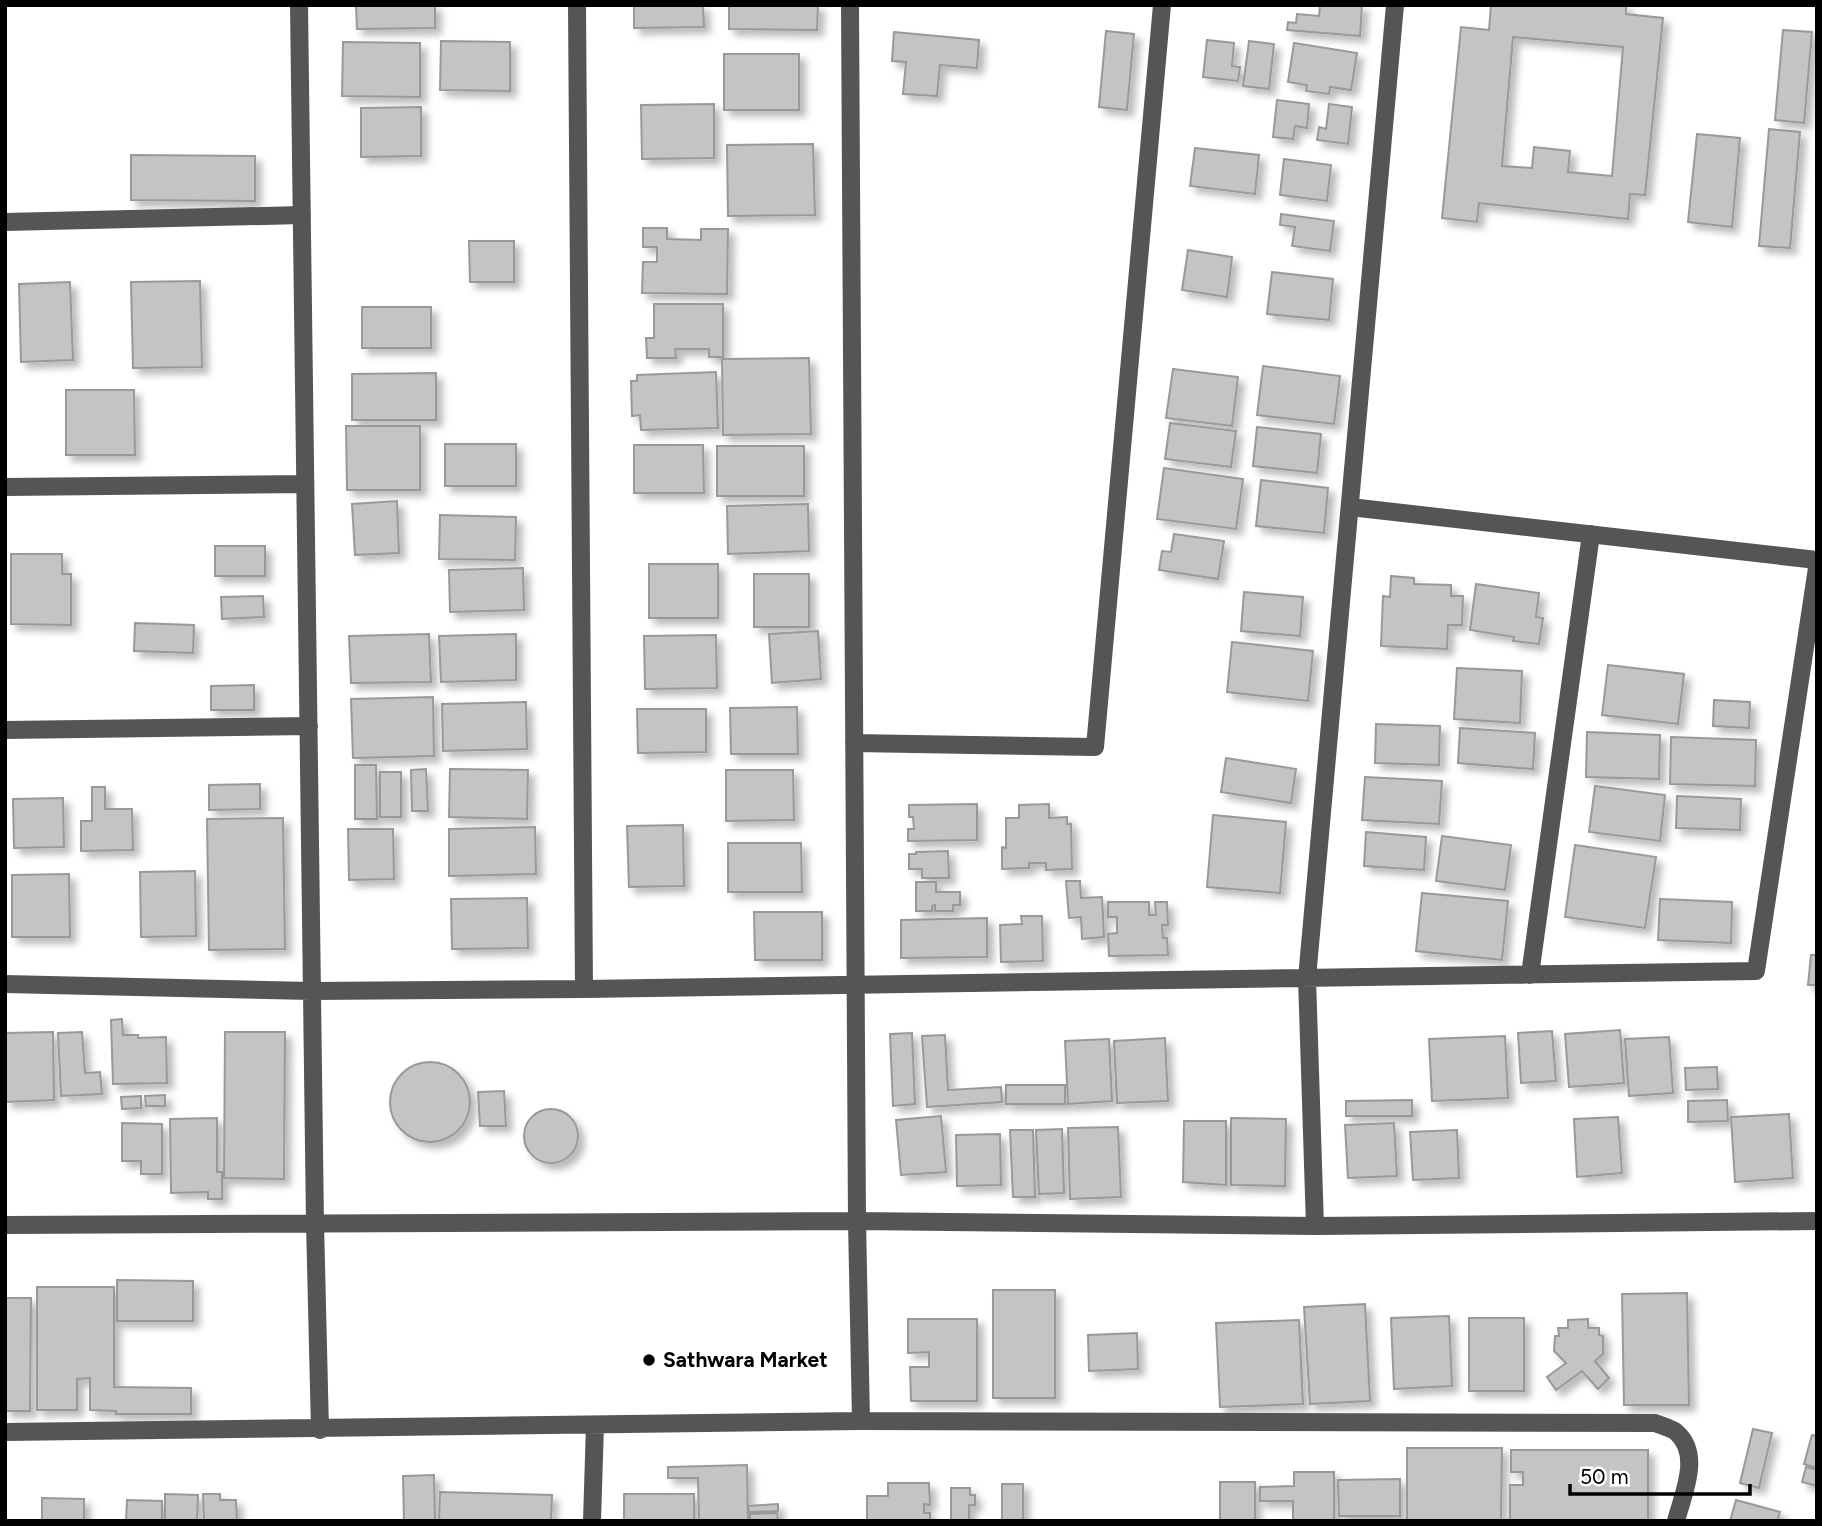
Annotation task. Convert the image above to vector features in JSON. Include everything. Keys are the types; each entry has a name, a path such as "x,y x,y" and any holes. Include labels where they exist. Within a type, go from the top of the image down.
{"street":[{"path":"299,5 320,1430"},
{"path":"577,5 584,989"},
{"path":"850,5 855,985 861,1422"},
{"path":"854,743 1095,747 1162,5"},
{"path":"1315,1226 1307,978 1395,5"},
{"path":"5,222 302,215"},
{"path":"5,487 305,484"},
{"path":"1350,507 1817,559"},
{"path":"1530,975 1591,534"},
{"path":"5,984 312,991 584,989 1756,971 1817,568"},
{"path":"5,730 309,726"},
{"path":"5,1225 857,1221 1315,1226 1817,1221"},
{"path":"5,1432 861,1422 1656,1423 1675,1431 1687,1447 1690,1462 1676,1521"},
{"path":"592,1521 595,1425"}],"building":[{"path":"356,5 435,5 435,28 357,29"},
{"path":"634,5 703,5 704,27 634,28"},
{"path":"729,5 818,5 817,30 729,29"},
{"path":"1320,5 1362,5 1360,36 1287,30 1288,22 1296,23 1297,14 1319,16"},
{"path":"1491,5 1626,5 1626,14 1663,18 1645,195 1630,194 1628,219 1479,203 1477,222 1442,218 1461,27 1489,30","holes":["1513,37 1623,47 1612,176 1568,172 1570,151 1534,147 1532,168 1502,166"]},
{"path":"1783,30 1812,32 1804,123 1775,120"},
{"path":"1106,31 1134,34 1127,110 1099,107"},
{"path":"894,32 979,40 977,68 940,65 937,96 903,94 906,62 892,61"},
{"path":"1207,40 1234,43 1232,66 1240,67 1238,81 1203,77"},
{"path":"441,41 510,42 510,91 440,90"},
{"path":"1249,41 1274,44 1269,89 1243,86"},
{"path":"343,42 420,43 420,97 342,96"},
{"path":"1294,43 1357,53 1351,90 1330,87 1329,94 1306,91 1307,85 1288,82"},
{"path":"724,54 799,54 799,110 724,110"},
{"path":"1277,100 1309,104 1307,128 1295,126 1293,139 1273,137"},
{"path":"714,104 714,158 642,159 641,105"},
{"path":"1329,104 1352,107 1348,144 1317,140 1319,127 1326,129"},
{"path":"421,107 421,156 361,157 361,108"},
{"path":"1769,129 1800,132 1790,248 1759,246"},
{"path":"1697,134 1740,138 1732,227 1688,222"},
{"path":"813,144 815,215 728,216 727,145"},
{"path":"1195,148 1259,155 1255,194 1190,186"},
{"path":"131,155 255,156 255,201 131,200"},
{"path":"1284,159 1331,165 1327,201 1280,195"},
{"path":"1281,214 1334,221 1330,251 1292,246 1295,227 1280,225"},
{"path":"643,228 667,228 667,239 701,240 701,229 728,229 727,294 642,293 643,262 657,262 657,247 643,247"},
{"path":"469,241 514,241 514,282 470,282"},
{"path":"1188,250 1232,257 1227,297 1182,290"},
{"path":"1272,272 1333,279 1329,320 1267,314"},
{"path":"200,281 202,367 133,368 131,282"},
{"path":"70,282 73,360 21,362 19,284"},
{"path":"654,304 723,304 723,357 709,357 709,349 675,349 676,358 647,358 646,338 654,338"},
{"path":"362,307 431,307 431,348 362,348"},
{"path":"809,358 811,434 723,435 722,359"},
{"path":"1263,366 1340,376 1334,424 1257,415"},
{"path":"1173,369 1238,377 1232,426 1166,418"},
{"path":"716,372 718,428 641,430 640,415 632,416 631,381 637,381 637,375"},
{"path":"436,373 436,420 352,420 352,374"},
{"path":"66,390 134,390 135,455 66,455"},
{"path":"1170,423 1236,431 1231,467 1165,459"},
{"path":"346,426 420,426 420,490 347,490"},
{"path":"1257,427 1321,434 1317,473 1253,466"},
{"path":"445,444 516,444 516,486 445,486"},
{"path":"634,445 703,445 704,493 634,493"},
{"path":"717,446 804,446 804,496 717,496"},
{"path":"1164,468 1243,479 1236,529 1157,519"},
{"path":"1261,480 1328,488 1324,533 1256,526"},
{"path":"397,501 399,553 355,555 352,504"},
{"path":"808,504 809,551 728,554 727,506"},
{"path":"440,515 516,517 515,560 439,559"},
{"path":"1174,534 1224,541 1218,579 1159,570 1162,551 1171,552"},
{"path":"215,546 265,546 265,576 215,576"},
{"path":"11,554 62,554 62,574 71,574 71,625 11,624"},
{"path":"649,564 718,564 718,618 649,618"},
{"path":"523,568 524,610 450,612 449,570"},
{"path":"754,574 809,574 809,627 754,627"},
{"path":"1391,576 1414,578 1414,584 1451,585 1451,596 1463,596 1462,625 1448,625 1447,649 1381,646 1383,596 1390,597"},
{"path":"1476,584 1539,593 1536,617 1543,618 1539,644 1513,641 1514,637 1470,630"},
{"path":"1244,592 1303,597 1300,636 1241,631"},
{"path":"263,596 264,617 222,619 221,597"},
{"path":"135,623 194,625 193,653 134,651"},
{"path":"818,631 821,679 772,683 769,634"},
{"path":"429,634 431,682 351,683 349,636"},
{"path":"516,634 516,680 441,682 439,636"},
{"path":"716,635 717,688 645,689 644,636"},
{"path":"1232,642 1313,651 1308,701 1227,692"},
{"path":"1608,665 1684,674 1678,724 1602,715"},
{"path":"1457,668 1522,671 1520,723 1454,719"},
{"path":"254,685 254,710 211,710 211,686"},
{"path":"433,697 434,756 353,758 351,699"},
{"path":"1714,700 1750,702 1749,728 1713,726"},
{"path":"526,702 527,749 443,751 442,704"},
{"path":"797,707 798,754 731,754 730,708"},
{"path":"637,709 706,709 706,752 638,753"},
{"path":"1376,724 1440,726 1439,765 1375,763"},
{"path":"1460,728 1535,733 1533,769 1458,763"},
{"path":"1587,732 1660,735 1659,779 1586,777"},
{"path":"1671,737 1756,740 1755,786 1670,784"},
{"path":"1226,758 1296,769 1291,803 1221,792"},
{"path":"355,765 376,765 377,819 355,819"},
{"path":"426,769 428,811 412,811 411,770"},
{"path":"450,769 528,770 527,819 449,817"},
{"path":"726,770 793,770 794,820 726,821"},
{"path":"380,772 401,772 401,817 380,817"},
{"path":"1365,777 1442,781 1439,824 1362,820"},
{"path":"260,784 260,809 209,810 209,785"},
{"path":"1595,786 1665,795 1660,841 1589,832"},
{"path":"92,787 105,787 105,809 132,809 133,850 81,851 81,821 92,821"},
{"path":"1677,796 1741,799 1740,830 1676,828"},
{"path":"63,798 64,847 14,848 13,799"},
{"path":"977,804 977,840 908,841 908,829 914,829 913,817 909,817 909,805"},
{"path":"1049,804 1049,818 1067,817 1067,824 1071,824 1072,869 1046,870 1046,863 1029,863 1029,868 1002,869 1002,847 1006,848 1006,818 1019,818 1019,805"},
{"path":"1213,815 1286,822 1280,893 1207,887"},
{"path":"283,818 285,949 209,950 207,819"},
{"path":"683,825 684,886 629,887 627,826"},
{"path":"535,827 536,874 449,876 449,829"},
{"path":"348,829 393,829 394,879 349,880"},
{"path":"1366,832 1426,837 1424,870 1364,866"},
{"path":"1442,836 1511,845 1505,890 1436,881"},
{"path":"728,843 801,843 802,892 728,892"},
{"path":"1575,845 1656,857 1645,928 1565,917"},
{"path":"948,851 949,878 922,878 922,869 909,869 909,854"},
{"path":"195,871 196,936 141,937 140,872"},
{"path":"69,874 70,937 12,937 12,875"},
{"path":"1066,881 1080,881 1081,898 1102,897 1104,937 1082,939 1081,917 1069,918"},
{"path":"916,882 936,882 936,892 960,892 960,905 953,905 953,911 935,911 935,905 932,906 932,911 916,911"},
{"path":"1422,893 1508,901 1502,960 1416,951"},
{"path":"527,898 528,948 452,949 451,899"},
{"path":"1660,899 1732,902 1731,943 1658,940"},
{"path":"1108,902 1149,902 1149,915 1156,915 1155,902 1167,902 1168,925 1162,925 1163,938 1167,938 1168,955 1109,956 1108,934 1117,933 1117,917 1108,917"},
{"path":"754,912 822,912 822,960 755,960"},
{"path":"1021,916 1042,916 1043,961 1001,962 1000,925 1022,924"},
{"path":"987,918 987,957 901,958 901,920"},
{"path":"1811,955 1817,955 1817,985 1808,985"},
{"path":"122,1019 123,1035 138,1035 138,1038 166,1037 167,1083 113,1084 111,1020"},
{"path":"1620,1030 1624,1083 1569,1087 1565,1034"},
{"path":"1552,1031 1556,1081 1521,1083 1518,1033"},
{"path":"53,1032 54,1100 6,1102 5,1033"},
{"path":"82,1032 85,1073 100,1072 102,1094 61,1096 58,1033"},
{"path":"225,1032 285,1032 284,1179 224,1178"},
{"path":"912,1033 915,1104 893,1106 890,1034"},
{"path":"945,1035 948,1090 1001,1087 1002,1102 927,1107 922,1036"},
{"path":"1505,1036 1508,1098 1432,1101 1429,1039"},
{"path":"1669,1037 1673,1093 1629,1096 1625,1039"},
{"path":"1165,1038 1168,1101 1117,1103 1114,1041"},
{"path":"1109,1039 1112,1101 1068,1104 1065,1041"},
{"path":"422,1062 438,1062 459,1073 470,1094 470,1110 459,1131 438,1142 422,1142 408,1136 396,1124 390,1110 390,1094 396,1080 408,1068"},
{"path":"1717,1067 1718,1089 1686,1090 1685,1068"},
{"path":"1006,1085 1065,1085 1065,1104 1006,1104"},
{"path":"504,1091 506,1126 480,1126 478,1092"},
{"path":"165,1095 165,1106 146,1106 145,1096"},
{"path":"141,1096 141,1108 122,1109 121,1097"},
{"path":"1412,1100 1412,1116 1346,1116 1346,1101"},
{"path":"1727,1100 1728,1121 1688,1122 1688,1101"},
{"path":"551,1109 570,1117 578,1136 570,1155 551,1163 532,1155 524,1136 532,1117"},
{"path":"1789,1114 1793,1178 1735,1182 1731,1117"},
{"path":"941,1116 946,1172 901,1175 896,1120"},
{"path":"1618,1117 1622,1173 1577,1177 1574,1119"},
{"path":"217,1118 217,1172 222,1172 222,1199 208,1199 208,1192 171,1193 170,1119"},
{"path":"1231,1118 1286,1119 1285,1186 1231,1185"},
{"path":"1184,1121 1226,1121 1226,1185 1183,1182"},
{"path":"122,1123 162,1124 162,1174 141,1174 141,1161 122,1161"},
{"path":"1394,1123 1397,1176 1348,1178 1345,1125"},
{"path":"1118,1127 1121,1197 1070,1199 1068,1128"},
{"path":"1062,1129 1064,1193 1039,1194 1036,1130"},
{"path":"1010,1130 1033,1130 1035,1197 1013,1197"},
{"path":"1457,1130 1459,1178 1413,1180 1410,1132"},
{"path":"1000,1134 1001,1185 957,1186 956,1135"},
{"path":"117,1280 193,1281 193,1321 117,1321"},
{"path":"37,1287 114,1287 114,1387 191,1388 191,1414 116,1414 116,1411 90,1410 90,1378 77,1379 77,1410 37,1410"},
{"path":"993,1290 1055,1290 1055,1398 993,1398"},
{"path":"1687,1293 1689,1405 1624,1405 1622,1294"},
{"path":"5,1298 31,1298 30,1411 5,1411"},
{"path":"1365,1304 1370,1401 1310,1404 1304,1307"},
{"path":"1449,1316 1452,1386 1394,1389 1391,1318"},
{"path":"1469,1318 1524,1318 1524,1391 1469,1391"},
{"path":"908,1319 977,1319 977,1401 911,1401 910,1367 929,1367 929,1352 908,1353"},
{"path":"1588,1319 1588,1328 1599,1328 1599,1335 1603,1336 1603,1354 1595,1361 1609,1378 1598,1389 1582,1371 1556,1390 1547,1377 1566,1363 1554,1351 1555,1336 1559,1336 1558,1328 1568,1328 1568,1320"},
{"path":"1299,1320 1303,1404 1220,1407 1216,1323"},
{"path":"1137,1333 1138,1369 1089,1371 1088,1335"},
{"path":"1753,1429 1772,1433 1759,1488 1740,1483"},
{"path":"1812,1435 1817,1436 1817,1468 1804,1464"},
{"path":"1407,1448 1502,1448 1501,1521 1407,1521"},
{"path":"1511,1450 1648,1450 1648,1521 1510,1521 1510,1485 1523,1485 1523,1472 1511,1472"},
{"path":"747,1465 748,1521 699,1521 698,1478 668,1478 668,1467"},
{"path":"1806,1467 1817,1470 1817,1486 1802,1482"},
{"path":"1294,1472 1334,1472 1334,1521 1293,1521 1293,1501 1260,1501 1260,1487 1294,1486"},
{"path":"434,1475 435,1521 404,1521 403,1476"},
{"path":"1400,1479 1400,1516 1339,1516 1338,1480"},
{"path":"1220,1482 1255,1482 1255,1521 1220,1521"},
{"path":"888,1483 929,1483 930,1505 924,1504 924,1513 930,1513 930,1521 867,1521 867,1496 888,1496"},
{"path":"1002,1484 1023,1484 1023,1521 1002,1521"},
{"path":"951,1488 970,1488 970,1495 975,1495 975,1505 969,1505 969,1521 951,1521"},
{"path":"440,1492 552,1495 551,1521 439,1521"},
{"path":"165,1494 198,1495 197,1521 165,1521"},
{"path":"203,1494 220,1494 220,1500 236,1500 237,1521 204,1521"},
{"path":"624,1494 694,1494 694,1521 624,1521"},
{"path":"42,1498 84,1499 84,1521 42,1521"},
{"path":"127,1500 162,1501 162,1521 126,1521"},
{"path":"1736,1500 1780,1512 1777,1521 1730,1521"},
{"path":"778,1504 778,1511 749,1512 748,1506"},
{"path":"777,1513 778,1521 750,1521 750,1514"}],"place":[{"name":"Sathwara Market","path":"649,1360"}]}
